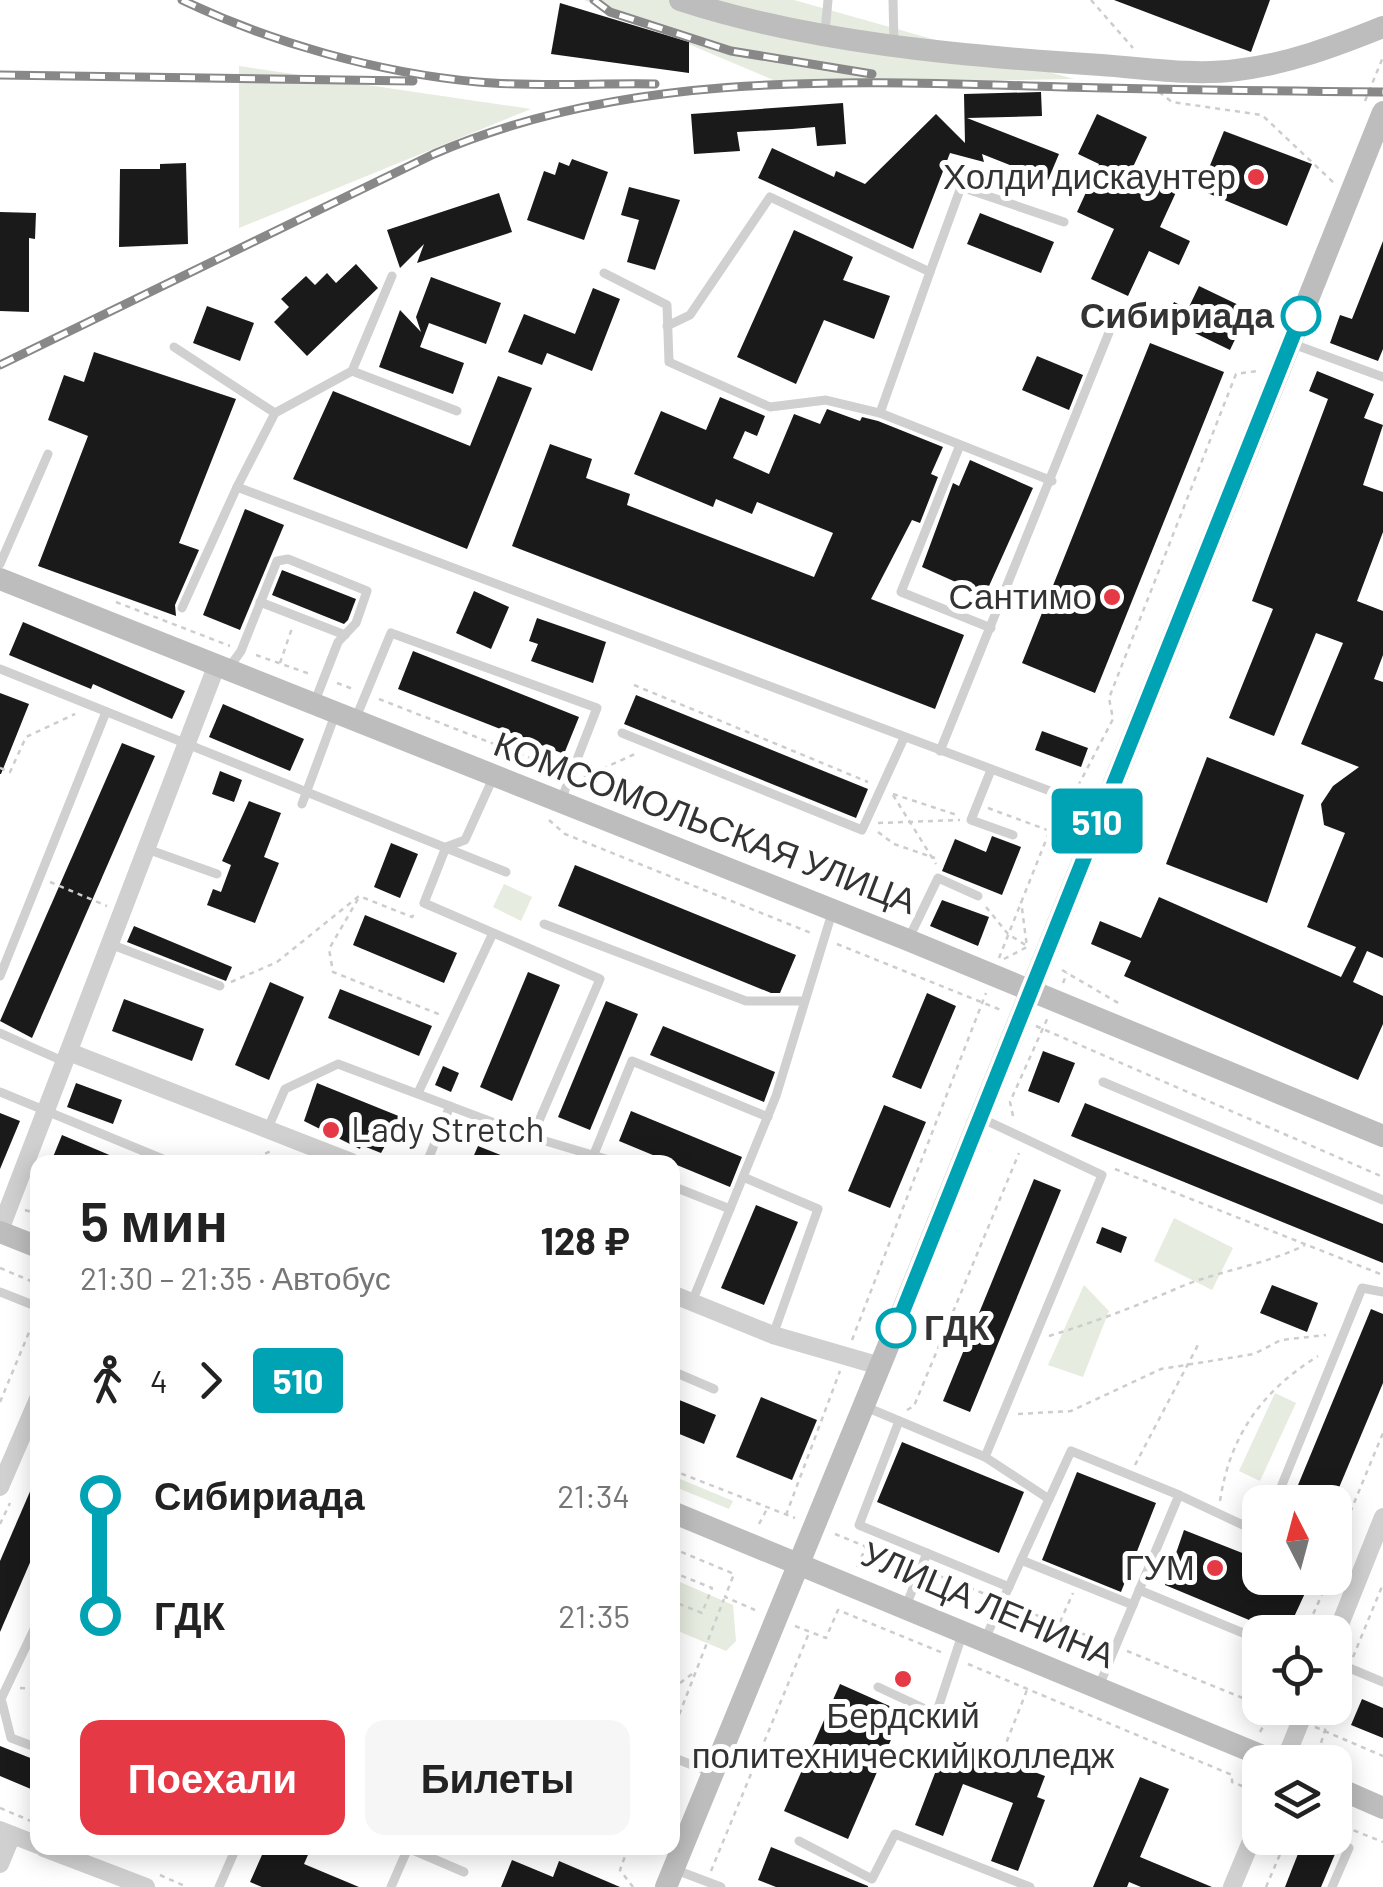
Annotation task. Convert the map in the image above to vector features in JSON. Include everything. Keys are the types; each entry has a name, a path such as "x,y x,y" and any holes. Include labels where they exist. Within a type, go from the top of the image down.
{"main road":[{"path":"680,0 754,23 825,34 1149,68 1234,71 1270,65 1383,27"},
{"path":"680,1851 880,1366 1290,343 1373,109"},
{"name":"КОМСОМОЛЬСКАЯ УЛИЦА","path":"0,579 492,778 553,811 908,940 1383,1136"},
{"path":"0,1231 30,1244"},
{"name":"УЛИЦА ЛЕНИНА","path":"680,1515 1242,1747"},
{"path":"1352,1794 1383,1808"}],"street":[{"path":"0,1231 187,744 222,669"},
{"path":"66,1057 333,1155"},
{"path":"680,1297 773,1335 880,1366"},
{"path":"0,1487 30,1426"},
{"path":"1344,1615 1383,1517"},
{"path":"0,1864 6,1832 30,1842"},
{"path":"63,1855 139,1886"},
{"path":"1232,1887 1245,1855"}],"lane":[{"path":"825,34 828,0"},
{"path":"893,0 894,43"},
{"path":"880,413 961,187 1064,222"},
{"path":"667,326 690,315 770,197 930,272"},
{"path":"604,273 667,306 669,362 770,407 826,400 880,413 1052,482"},
{"path":"182,608 275,413 352,371 392,276"},
{"path":"940,751 1052,482 1110,330"},
{"path":"1290,343 1382,375"},
{"path":"174,347 275,413"},
{"path":"352,371 457,411"},
{"path":"960,445 900,592 991,628"},
{"path":"0,564 48,454"},
{"path":"237,487 1101,810"},
{"path":"222,669 241,651 281,558 364,588 367,595 356,623 346,635 334,714 302,804"},
{"path":"260,602 346,635"},
{"path":"334,714 391,634 597,708 553,811"},
{"path":"0,669 506,872"},
{"path":"0,976 106,712"},
{"path":"622,733 862,830 904,738"},
{"path":"991,770 971,820 1013,835"},
{"path":"492,778 465,840 446,847 424,903 600,978 532,1137"},
{"path":"147,848 217,874"},
{"path":"908,940 938,878 978,896"},
{"path":"692,1302 768,1117 832,911"},
{"path":"544,924 746,1000 802,1001"},
{"path":"418,1094 493,932"},
{"path":"110,944 220,986"},
{"path":"0,1033 66,1057"},
{"path":"586,1155 632,1061 768,1117"},
{"path":"268,1129 285,1088 338,1064 532,1137 597,1155"},
{"path":"1103,1082 1383,1200"},
{"path":"0,1092 153,1155"},
{"path":"430,1155 450,1106"},
{"path":"977,1116 1102,1175 985,1457"},
{"path":"743,1177 818,1210 773,1335"},
{"path":"680,1189 730,1209"},
{"path":"1282,1485 1362,1288 1383,1292"},
{"path":"0,1292 30,1306"},
{"path":"680,1374 714,1389"},
{"path":"863,1406 985,1457 1049,1499"},
{"path":"895,1419 859,1525 1009,1587"},
{"path":"878,1687 936,1714 974,1637 1002,1601 1071,1452 1242,1525"},
{"path":"1098,1689 1179,1495"},
{"path":"905,1608 927,1554"},
{"path":"1021,1560 1133,1605"},
{"path":"1352,1576 1358,1579"},
{"path":"1140,1590 1242,1632"},
{"path":"30,1639 1,1702 11,1738 30,1745"},
{"path":"1352,1670 1383,1682"},
{"path":"680,1760 712,1774"},
{"path":"799,1841 872,1879 895,1834 1030,1887"},
{"path":"219,1887 233,1855"},
{"path":"390,1887 405,1855"},
{"path":"424,1855 464,1872"},
{"path":"1332,1887 1346,1855"},
{"path":"669,1878 721,1887"}],"path":[{"path":"1091,0 1149,68 1154,89 1172,102 1262,115 1336,184"},
{"path":"1373,109 1383,57"},
{"path":"1071,799 1113,719 1109,698 1236,374 1263,370"},
{"path":"280,663 293,627"},
{"path":"634,686 893,794 971,820"},
{"path":"0,768 10,772 26,737 92,706"},
{"path":"888,774 893,794 935,858 938,878"},
{"path":"978,804 1050,831"},
{"path":"553,811 566,834 1017,1017 1383,1178"},
{"path":"866,823 971,820"},
{"path":"866,823 894,844 935,858"},
{"path":"40,878 122,913"},
{"path":"359,896 412,917 424,903"},
{"path":"220,986 276,962 359,896"},
{"path":"359,896 329,949 334,972 452,1019"},
{"path":"978,896 1008,934"},
{"path":"997,962 1027,946 1021,900"},
{"path":"895,1419 914,1406 1020,1149 1010,1102 1067,973"},
{"path":"786,1515 920,1156"},
{"path":"1102,1175 1106,1165 1383,1275"},
{"path":"1034,1341 1142,1307 1180,1287 1274,1260 1306,1245"},
{"path":"0,1268 30,1280"},
{"path":"0,1402 30,1329"},
{"path":"1003,1414 1071,1411 1131,1380 1187,1365 1254,1354 1281,1340 1314,1334 1342,1337"},
{"path":"1129,1475 1199,1342"},
{"path":"1218,1514 1225,1471 1245,1422 1277,1385 1316,1357 1338,1348"},
{"path":"1352,1508 1383,1433"},
{"path":"680,1473 1242,1698"},
{"path":"680,1575 712,1588 702,1613 680,1604"},
{"path":"1059,1624 1077,1582"},
{"path":"1352,1658 1383,1584"},
{"path":"680,1713 725,1598"},
{"path":"706,1882 810,1632"},
{"path":"680,1682 697,1670"},
{"path":"8,1688 30,1689"},
{"path":"1003,1751 1028,1689"},
{"path":"1316,1725 1383,1756"},
{"path":"1319,1745 1324,1725"},
{"path":"0,1808 30,1821"},
{"path":"1352,1830 1383,1842"},
{"path":"625,1855 620,1870 634,1887"},
{"path":"1266,1887 1280,1855"}],"shaded area":[{"path":"584,0 794,0 1074,79 783,84"},
{"path":"239,66 531,109 239,228"},
{"path":"504,884 532,897 521,921 493,907"},
{"path":"1174,1218 1233,1248 1212,1290 1154,1261"},
{"path":"1084,1285 1109,1311 1083,1377 1048,1365"},
{"path":"1275,1393 1296,1403 1260,1481 1239,1471"},
{"path":"680,1479 733,1501 729,1509 680,1489"},
{"path":"680,1582 733,1605 736,1641 726,1651 680,1632"}],"building":[{"path":"1114,0 1270,0 1251,52"},
{"path":"560,3 689,42 689,73 551,54"},
{"path":"1041,92 1042,116 967,118 1059,154 1048,180 982,154 984,162 950,153 913,249 758,178 772,148 834,177 836,171 865,184 936,114 965,143 964,94"},
{"path":"843,103 846,144 817,146 815,127 737,132 740,151 694,154 691,114"},
{"path":"1097,114 1147,137 1133,167 1178,188 1160,227 1190,241 1179,265 1149,251 1128,296 1091,279 1114,229 1077,212 1099,164 1078,154"},
{"name":"Холди дискаунтер","path":"1224,131 1312,164 1287,226 1200,190"},
{"path":"572,159 608,172 584,240 527,220 544,171 555,175 559,162 569,166"},
{"path":"186,163 188,244 119,247 120,169 160,169 160,164"},
{"path":"629,187 680,200 655,270 627,262 639,220 621,215"},
{"path":"499,193 512,232 417,263 424,244 400,268 387,230"},
{"path":"0,212 36,213 35,239 29,238 29,312 0,311"},
{"path":"980,213 1054,242 1041,273 967,244"},
{"path":"794,230 853,257 843,280 890,296 874,339 824,320 796,384 737,357"},
{"path":"1383,241 1383,349 1378,361 1330,343 1340,315 1352,319"},
{"path":"356,264 378,288 307,356 274,322 289,307 281,299 306,276 315,285 327,273 336,283"},
{"path":"431,277 501,303 486,344 429,323 420,347 464,363 453,394 379,367 400,310 421,332 416,317"},
{"path":"1199,286 1249,310 1230,350 1166,319 1174,302 1188,309"},
{"path":"593,288 620,299 592,371 547,353 542,365 508,352 524,314 575,334"},
{"path":"207,306 254,323 240,361 193,343"},
{"path":"1150,343 1224,372 1095,693 1022,663"},
{"path":"94,352 236,399 179,543 199,550 175,605 176,616 38,566 88,436 48,420 64,375 84,382"},
{"path":"1037,356 1083,375 1069,410 1022,390"},
{"path":"1317,371 1374,394 1364,418 1383,425 1363,485 1383,492 1383,532 1357,601 1383,611 1383,655 1374,679 1383,682 1383,958 1367,951 1353,982 1383,996 1383,1024 1358,1080 1124,976 1131,961 1091,944 1100,921 1141,938 1159,897 1341,977 1356,947 1307,927 1345,833 1324,825 1321,804 1333,786 1359,767 1301,744 1343,643 1316,633 1274,736 1229,718 1273,609 1252,601 1328,399 1309,391"},
{"path":"498,376 532,388 467,549 293,479 333,391 470,446"},
{"path":"720,397 765,416 757,436 745,431 733,458 769,474 794,414 820,424 827,409 860,421 862,417 878,421 943,447 931,474 938,477 920,523 912,520 871,599 964,635 935,709 512,546 550,444 592,459 586,478 630,494 627,505 814,577 833,533 757,502 752,514 716,499 713,507 634,474 661,411 706,430"},
{"path":"970,460 1033,488 985,595 922,567 953,483 959,486"},
{"path":"245,509 284,525 240,630 203,615"},
{"path":"282,570 356,599 348,620 344,624 272,595"},
{"path":"474,591 509,607 491,649 456,633"},
{"path":"537,618 606,642 593,683 531,661 538,644 529,641"},
{"path":"23,622 185,691 172,719 93,684 91,689 9,655"},
{"path":"413,651 579,717 564,754 398,689"},
{"path":"0,693 29,704 1,774 0,774"},
{"path":"636,695 868,789 856,818 624,724"},
{"path":"223,704 304,739 290,771 209,737"},
{"path":"1042,731 1088,748 1081,767 1035,750"},
{"path":"122,743 155,756 32,1038 0,1021"},
{"path":"1207,757 1304,795 1267,903 1166,864"},
{"path":"220,771 242,780 234,802 212,794"},
{"path":"249,801 281,813 264,857 279,863 255,923 207,905 213,889 221,892 231,865 222,861"},
{"path":"992,836 1021,847 1002,895 942,871 955,839 986,852"},
{"path":"391,843 418,854 400,898 374,887"},
{"path":"575,865 796,955 780,993 771,993 558,906"},
{"path":"942,900 989,917 978,946 930,926"},
{"path":"365,915 457,953 444,983 353,945"},
{"path":"134,926 232,967 226,981 127,942"},
{"path":"528,972 560,985 512,1101 480,1087"},
{"path":"270,982 304,997 269,1080 235,1065"},
{"path":"340,989 432,1026 419,1056 328,1018"},
{"path":"927,993 956,1006 921,1089 892,1077"},
{"path":"124,999 204,1029 192,1061 112,1031"},
{"path":"606,1001 638,1014 590,1130 558,1117"},
{"path":"663,1026 775,1072 764,1102 650,1055"},
{"path":"1043,1051 1075,1063 1059,1103 1028,1091"},
{"path":"443,1066 459,1073 451,1092 435,1085"},
{"path":"76,1083 122,1100 113,1124 67,1107"},
{"path":"317,1083 401,1117 381,1153 361,1145 360,1149 304,1121"},
{"path":"1085,1103 1383,1224 1383,1263 1071,1136"},
{"path":"884,1105 926,1122 890,1208 848,1191"},
{"path":"631,1111 742,1157 730,1187 680,1166 680,1155 653,1155 619,1141"},
{"path":"0,1113 20,1121 0,1169"},
{"path":"62,1135 109,1155 54,1155"},
{"path":"478,1146 500,1155 474,1155"},
{"path":"1034,1179 1061,1190 970,1412 943,1401"},
{"path":"756,1205 798,1222 764,1305 721,1288"},
{"path":"1102,1227 1127,1237 1121,1253 1096,1243"},
{"path":"1272,1285 1318,1303 1307,1332 1260,1313"},
{"path":"1371,1309 1383,1314 1383,1383 1340,1485 1298,1485"},
{"path":"761,1397 817,1420 792,1480 736,1457"},
{"path":"680,1400 716,1415 704,1444 680,1434"},
{"path":"902,1442 1024,1492 999,1553 877,1502"},
{"path":"1077,1472 1156,1503 1121,1592 1042,1560"},
{"path":"30,1492 30,1563 0,1632 0,1561"},
{"name":"ГУМ","path":"1184,1530 1242,1553 1242,1595 1304,1595 1295,1615 1242,1617 1165,1585"},
{"path":"840,1684 903,1712 848,1839 784,1811"},
{"path":"1362,1699 1383,1708 1383,1738 1351,1725"},
{"path":"961,1744 1045,1776 1037,1797 1045,1800 1018,1871 991,1861 1013,1803 963,1784 943,1836 915,1825 942,1755 955,1760"},
{"path":"0,1746 30,1758 30,1789 0,1776"},
{"path":"1140,1777 1169,1789 1140,1857 1212,1887 1141,1887 1129,1882 1127,1887 1093,1887"},
{"path":"771,1847 868,1887 776,1887 758,1880"},
{"path":"262,1855 308,1855 304,1864 359,1887 262,1887 250,1882"},
{"path":"1298,1855 1335,1855 1321,1887 1285,1887"},
{"path":"512,1860 553,1877 559,1861 620,1887 501,1887"}],"railway":[{"path":"182,0 252,30 327,54 441,78 544,85 655,84"},
{"path":"594,0 610,12 731,51 872,74"},
{"path":"0,75 413,81"},
{"path":"0,365 434,154 509,126 586,107 664,94 824,83 1383,92"}],"bus line":[{"name":"510","path":"896,1328 977,1116 1301,316"}],"place":[{"name":"Холди дискаунтер","path":"1256,177"},
{"name":"Сибириада","path":"1301,316"},
{"name":"Сантимо","path":"1112,597"},
{"name":"Lady Stretch","path":"331,1130"},
{"name":"ГДК","path":"896,1328"},
{"name":"ГУМ","path":"1215,1568"},
{"name":"Бердский политехнический колледж","path":"903,1679"}]}
